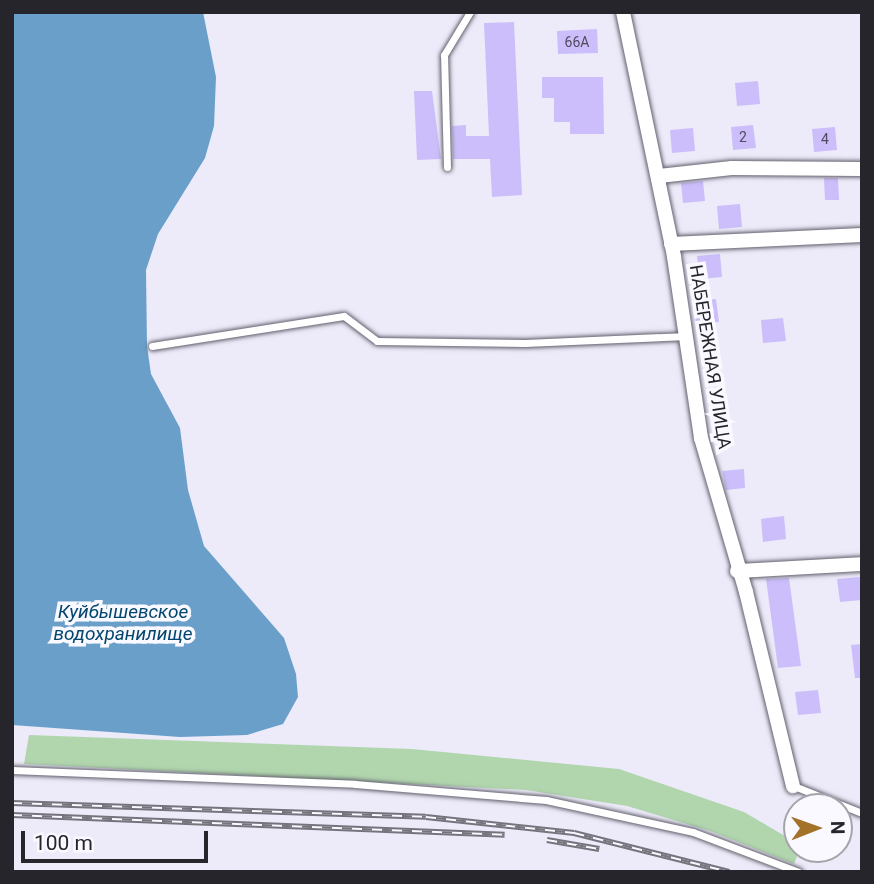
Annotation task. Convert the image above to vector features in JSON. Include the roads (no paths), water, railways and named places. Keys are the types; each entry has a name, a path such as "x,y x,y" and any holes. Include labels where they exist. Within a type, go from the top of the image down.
{"street":[{"name":"НАБЕРЕЖНАЯ УЛИЦА","path":"622,12 659,176 689,336 701,438 737,571 746,592 793,786"},
{"path":"659,176 732,168 862,169"},
{"path":"671,244 862,235"},
{"path":"737,571 862,564"}],"lane":[{"path":"447,167 444,55 470,12"},
{"path":"152,346 344,316 377,341 525,343 689,336"},
{"path":"12,770 355,784 546,800 693,832 799,872"},
{"path":"793,786 862,813"}],"water":[{"name":"Куйбышевское водохранилище","path":"12,12 203,12 216,77 214,126 205,158 158,234 146,270 147,346 151,374 180,428 188,490 204,546 284,638 296,674 298,697 283,724 247,735 180,737 12,725"}],"railway":[{"path":"12,803 426,817 574,833 729,872"},
{"path":"12,815 505,835"},
{"path":"547,840 599,849"}]}
